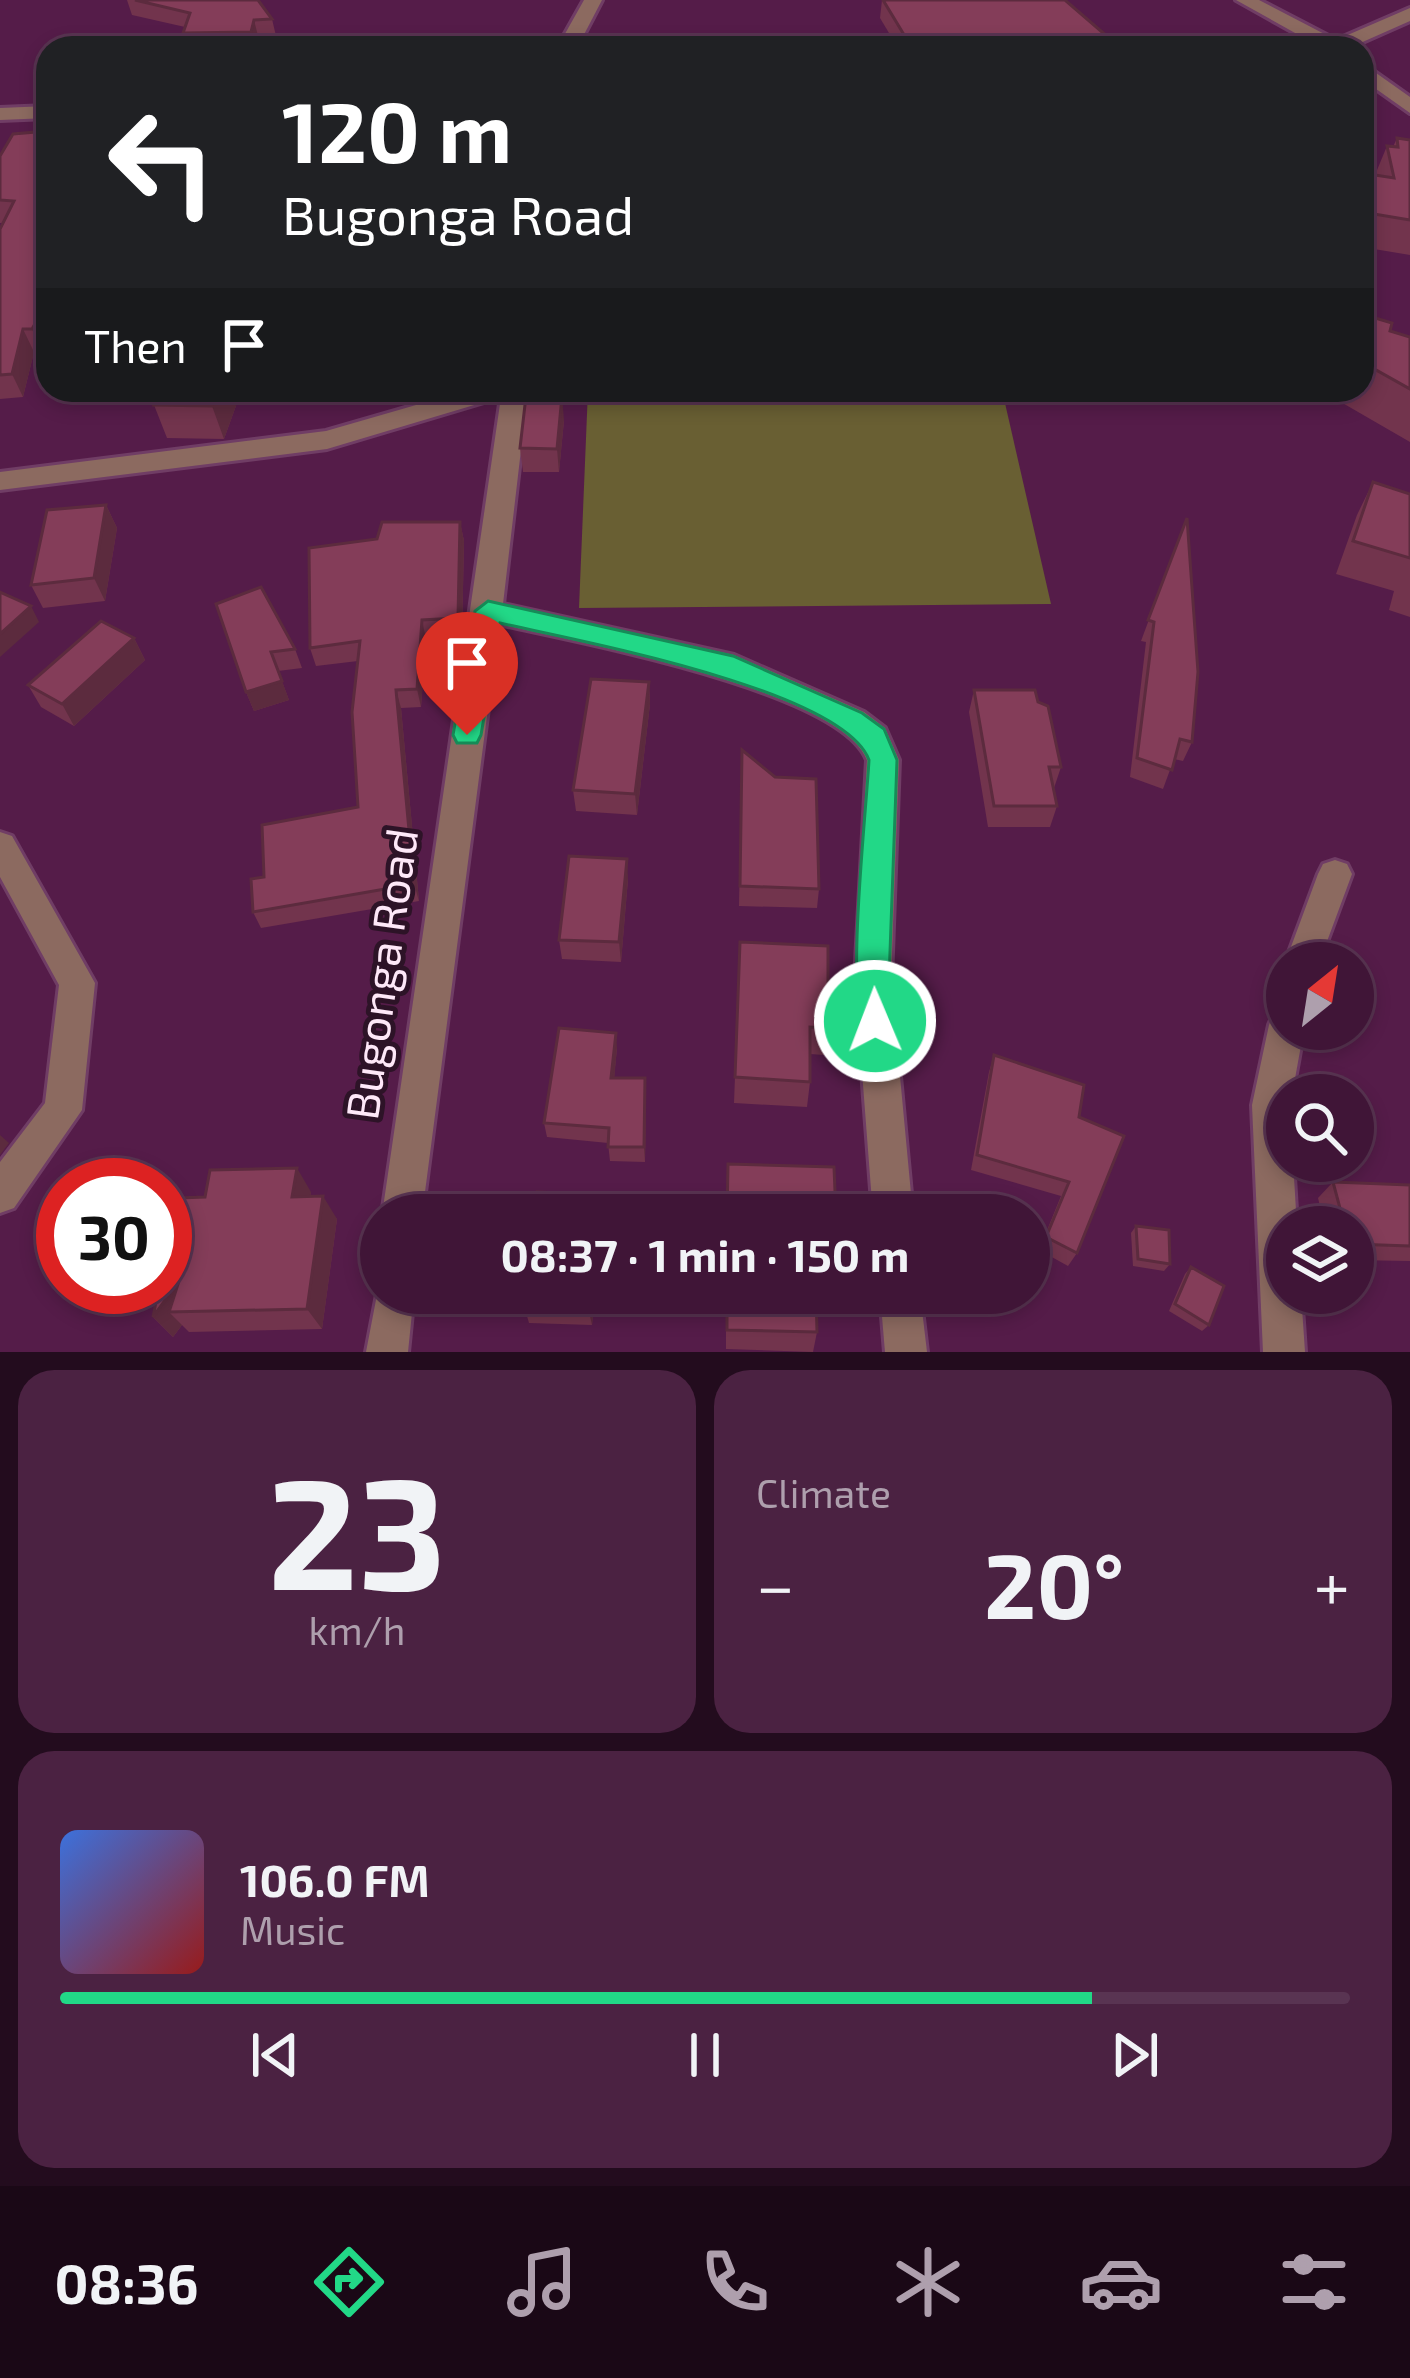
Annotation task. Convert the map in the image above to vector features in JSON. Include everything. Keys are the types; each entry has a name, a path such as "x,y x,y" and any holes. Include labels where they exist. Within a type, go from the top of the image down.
{"street":[{"path":"574,36 593,0"},
{"path":"1245,0 1312,36"},
{"path":"1361,36 1410,14"},
{"path":"1374,78 1410,107"},
{"path":"0,114 36,112"},
{"path":"0,481 327,440 456,402"},
{"name":"Bugonga Road","path":"405,1194 514,402"},
{"path":"488,611 723,663 853,721 874,737 883,760 873,980 891,1194"},
{"path":"0,846 77,983 63,1110 0,1194"},
{"path":"1309,942 1335,874"},
{"path":"1282,1050 1271,1105 1284,1352"},
{"path":"387,1352 392,1314"},
{"path":"902,1314 906,1352"}],"shaded area":[{"path":"588,402 1005,402 1051,604 579,608"}],"building":[{"path":"135,0 258,0 272,19 254,20 251,32 183,33 190,13"},
{"path":"883,0 1065,0 1107,36 905,36"},
{"path":"36,132 36,322 32,329 23,329 12,374 0,375 0,229 14,201 0,200 0,156 13,134"},
{"path":"1397,138 1410,140 1410,220 1374,214 1374,175 1394,178 1387,146 1398,147"},
{"path":"1374,318 1392,323 1390,331 1410,337 1410,389 1374,369"},
{"path":"155,402 214,402 212,406"},
{"path":"525,402 561,402 557,449 520,448"},
{"path":"1373,482 1410,494 1410,558 1353,541"},
{"path":"106,505 94,578 31,585 47,510"},
{"path":"1187,518 1198,672 1192,742 1180,739 1172,770 1137,758 1154,622 1148,620"},
{"path":"382,522 460,522 458,618 422,620 417,689 396,690 414,884 253,912 251,879 264,877 262,825 358,807 352,712 360,641 310,648 309,548 377,539"},
{"path":"261,587 295,649 271,652 282,681 246,692 216,604"},
{"path":"0,592 31,606 0,634"},
{"path":"101,621 134,638 62,704 28,685"},
{"path":"591,679 649,682 635,794 573,790"},
{"path":"974,690 1035,690 1038,702 1048,706 1061,767 1049,767 1057,806 994,806"},
{"path":"742,750 775,777 816,779 819,889 740,886"},
{"path":"569,856 627,859 619,942 559,940"},
{"path":"740,942 828,946 828,1028 810,1027 810,1082 735,1077"},
{"path":"559,1028 616,1033 611,1078 645,1078 644,1147 608,1147 609,1128 544,1123"},
{"path":"994,1055 1084,1085 1079,1117 1124,1136 1077,1253 1050,1239 1050,1227 1069,1182 977,1155"},
{"path":"728,1164 834,1167 835,1194 727,1194"},
{"path":"297,1168 292,1197 323,1196 307,1309 192,1312 192,1197 205,1197 210,1170"},
{"path":"1333,1182 1410,1185 1410,1246 1374,1245 1374,1206 1339,1206"},
{"path":"1136,1226 1169,1230 1170,1264 1138,1259"},
{"path":"1191,1267 1224,1286 1209,1325 1175,1304"},
{"path":"727,1314 817,1314 817,1332 727,1330"}],"route":[{"path":"467,735 488,611 723,663 853,721 856,728 874,737 883,760 875,1021"}]}
